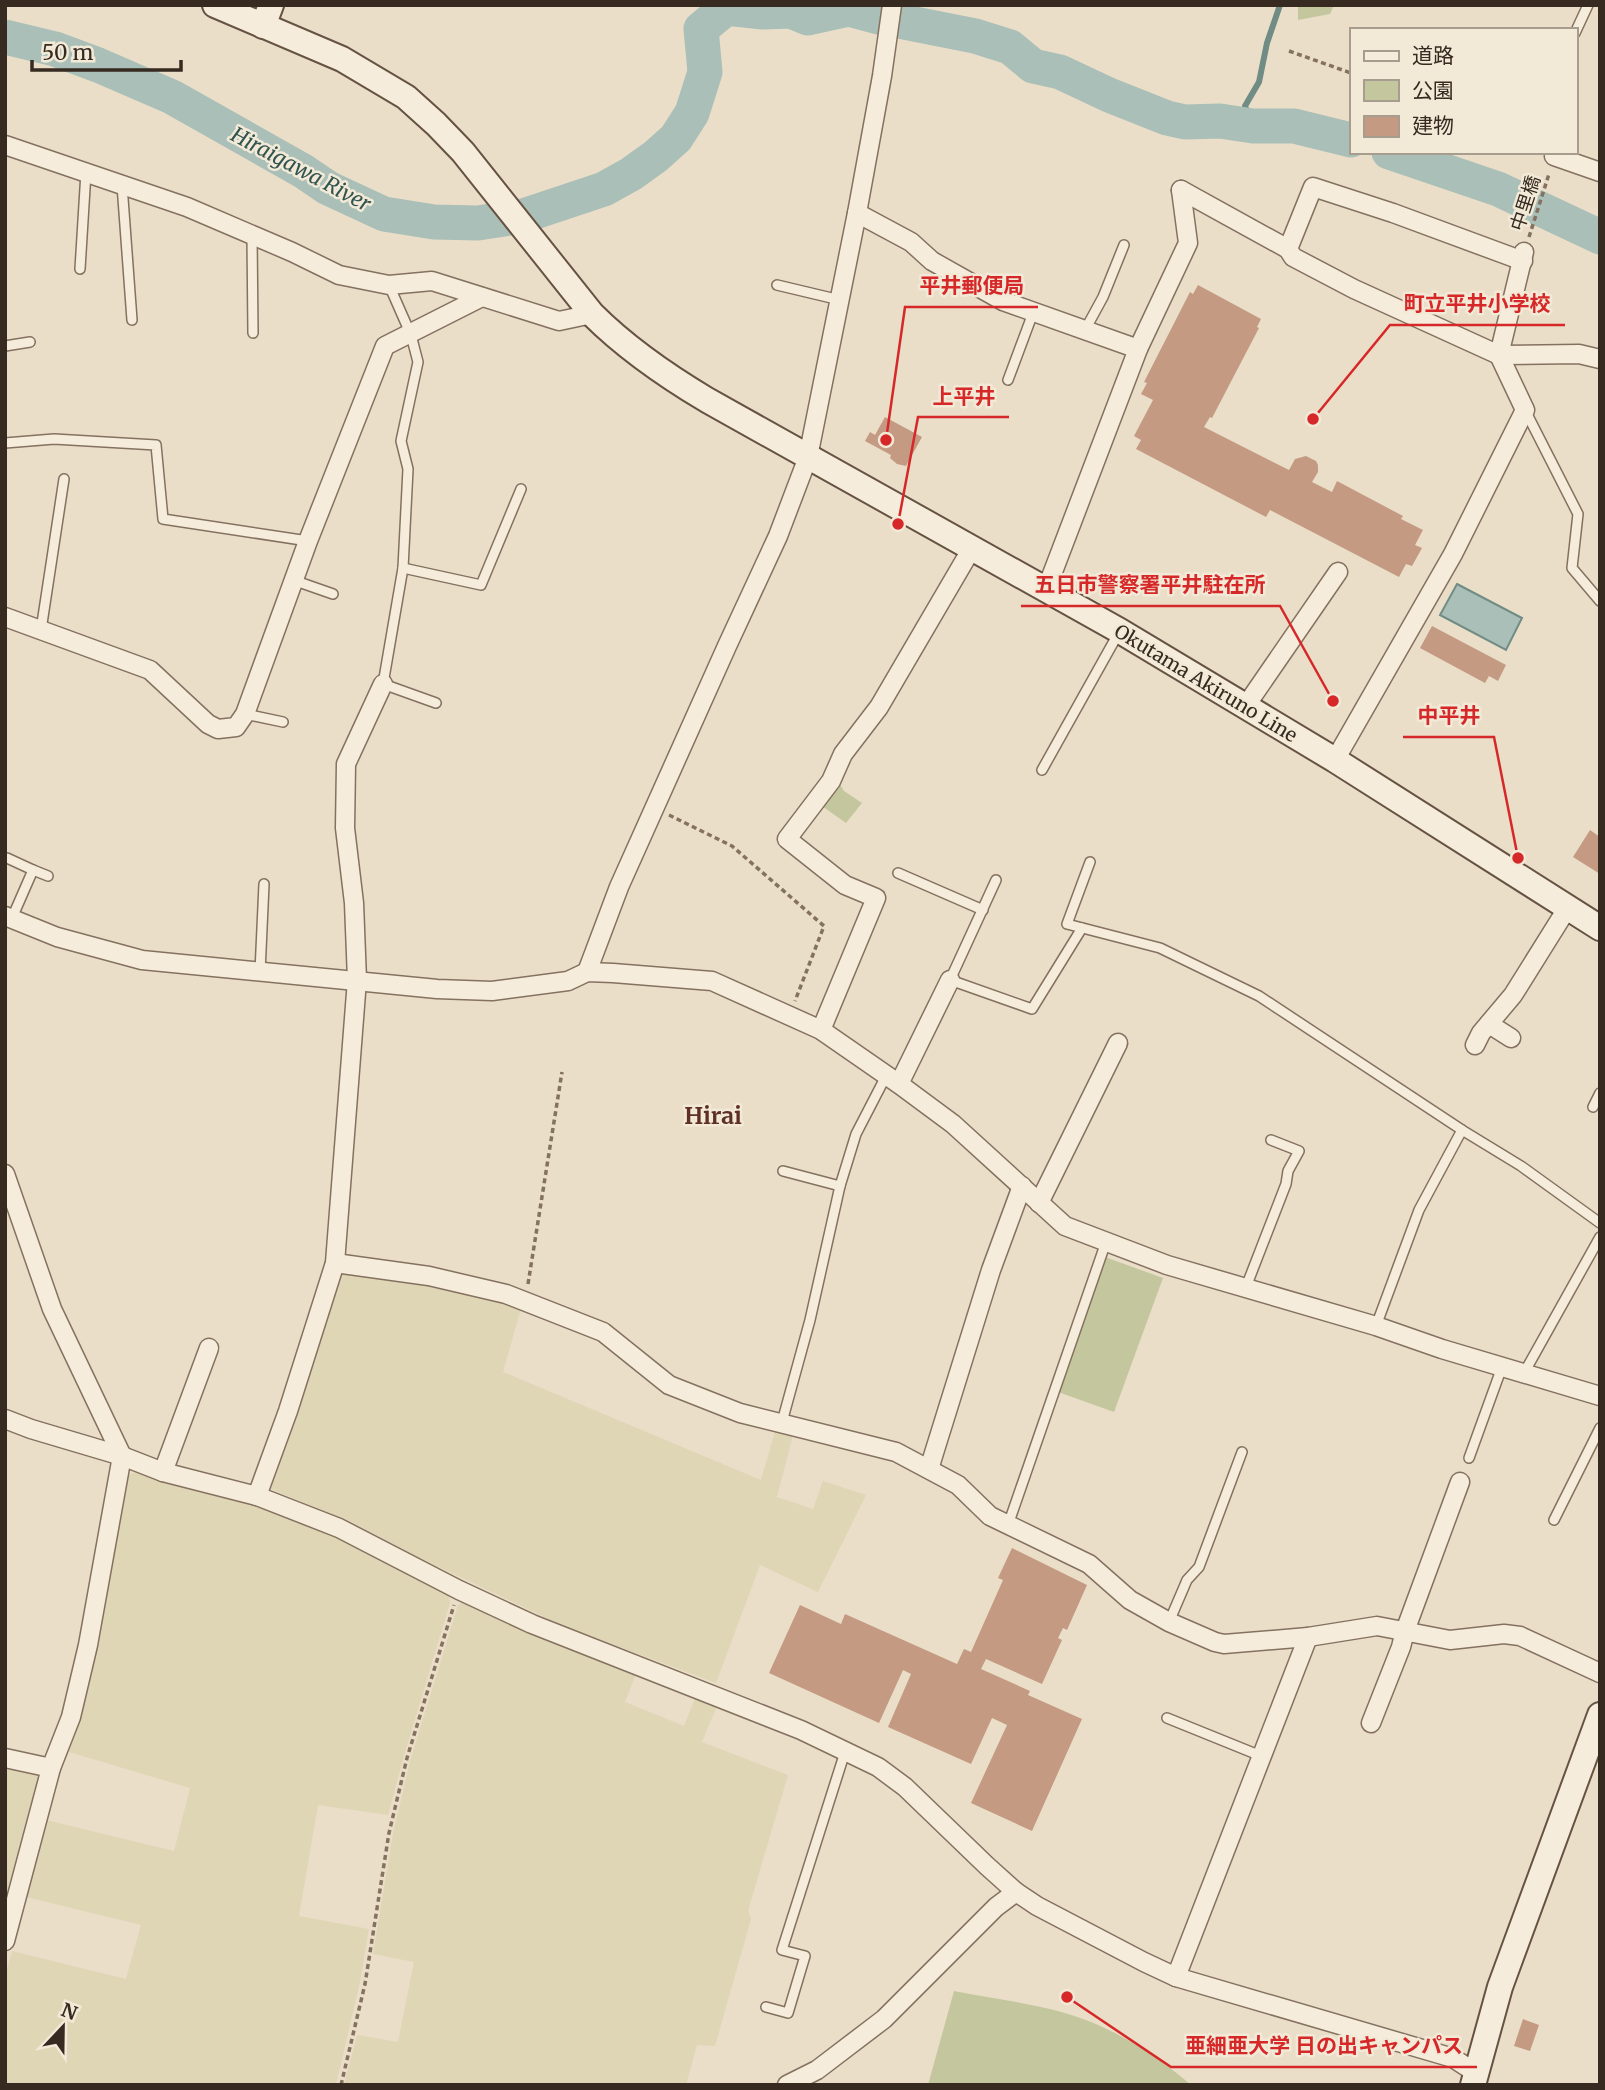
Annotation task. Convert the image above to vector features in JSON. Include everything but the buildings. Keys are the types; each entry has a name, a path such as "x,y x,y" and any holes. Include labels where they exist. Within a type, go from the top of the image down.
{"main road":[{"path":"215,5 267,15"},
{"name":"Okutama Akiruno Line","path":"267,15 407,97 463,152 592,314 614,336 681,385 1120,631 1335,760 1600,928"},
{"path":"1479,2081 1500,1987 1600,1714"}],"street":[{"path":"587,972 619,887 778,536 808,457 857,213 892,5"},
{"path":"5,145 187,207 339,275 389,285 432,281 559,321 592,314"},
{"path":"1554,157 1600,172"},
{"path":"1288,249 1313,187 1523,257 1499,355 1525,410 1453,554 1335,760"},
{"path":"1046,590 1138,349 1188,243 1181,190 1288,249 1293,257 1354,289 1499,355 1579,354 1600,359"},
{"path":"857,213 911,242 932,261 1003,301 1138,349"},
{"path":"5,617 150,670 208,724 218,729 236,727 245,715 293,580 385,346 482,297"},
{"path":"821,1030 876,898 845,885 787,839 831,781 843,754 879,707 972,548"},
{"path":"1245,707 1338,572"},
{"path":"257,1496 288,1411 335,1263 357,981 354,903 345,828 346,764 383,684"},
{"path":"1475,1045 1513,995 1568,907"},
{"path":"9,917 57,937 142,960 437,989 492,991 568,981 587,972 712,981 821,1030 953,1124 1065,1226 1167,1265 1376,1326 1524,1375 1600,1396"},
{"path":"892,1080 950,980"},
{"path":"1489,1024 1511,1038"},
{"path":"1039,1203 1118,1043"},
{"path":"5,1174 52,1309 122,1456 88,1645 71,1717 51,1768 5,1941"},
{"path":"929,1469 990,1270 1021,1186"},
{"path":"335,1263 429,1276 506,1294 603,1332 669,1385 740,1413 896,1452 958,1485 990,1516 1089,1563 1130,1600 1169,1622 1215,1642 1224,1644 1308,1637 1377,1626 1450,1640 1504,1634 1520,1636 1600,1673"},
{"path":"163,1472 209,1348"},
{"path":"5,1419 122,1456 163,1472 257,1496 339,1528 532,1625 764,1715 878,1767 905,1787 1016,1892 1037,1906 1144,1962 1176,1977 1453,2058 1479,2081"},
{"path":"1371,1723 1460,1482"},
{"path":"1176,1977 1308,1637"},
{"path":"5,1758 51,1768"},
{"path":"787,2085 817,2070 884,2019 996,1907 1016,1892"}],"lane":[{"path":"1577,29 1588,5"},
{"path":"80,269 86,172"},
{"path":"122,185 132,320"},
{"path":"252,236 253,333"},
{"path":"1085,330 1103,297 1125,245"},
{"path":"389,285 411,334 418,362 401,441 408,469 403,568 383,684 436,703"},
{"path":"777,285 840,300"},
{"path":"1008,380 1033,313"},
{"path":"5,346 30,342"},
{"path":"1525,410 1578,514 1572,568 1600,600"},
{"path":"5,443 54,439 156,445 163,519 308,541"},
{"path":"41,630 64,479"},
{"path":"403,568 481,585 521,489"},
{"path":"293,580 333,594"},
{"path":"1042,770 1120,631"},
{"path":"245,715 283,722"},
{"path":"7,858 48,876"},
{"path":"1090,862 1067,924 1160,948 1259,996 1521,1166 1600,1223"},
{"path":"9,917 33,870"},
{"path":"898,873 983,910"},
{"path":"996,880 950,980 1032,1009 1083,928"},
{"path":"260,972 264,884"},
{"path":"782,1422 810,1320 839,1186 856,1134 892,1080"},
{"path":"1593,1107 1600,1093"},
{"path":"1376,1326 1419,1210 1462,1130"},
{"path":"1246,1287 1286,1184 1288,1171 1299,1151 1271,1140"},
{"path":"783,1171 839,1186"},
{"path":"1524,1375 1600,1237"},
{"path":"1008,1525 1106,1242"},
{"path":"1469,1458 1502,1367"},
{"path":"1554,1520 1600,1427"},
{"path":"1169,1622 1186,1580 1199,1567 1242,1452"},
{"path":"1167,1718 1261,1756"},
{"path":"766,2007 788,2013 805,1956 782,1950 845,1752"}],"path":[{"path":"1289,51 1350,73"},
{"name":"中里橋","path":"1523,257 1554,157"},
{"path":"655,807 732,846 824,926 790,1016"},
{"path":"526,1295 562,1072"},
{"path":"341,2085 365,1984 389,1833 401,1783 459,1590"}],"shaded area":[{"path":"346,1269 428,1281 522,1305 503,1372 761,1480 776,1428 794,1431 777,1497 813,1509 823,1481 866,1495 818,1592 760,1565 716,1683 561,1625 353,1523 271,1489 268,1481 339,1277"},
{"path":"138,1471 184,1488 250,1504 301,1521 449,1596 450,1603 388,1815 318,1805 299,1916 369,1929 360,1982 336,2085 5,2085 5,1976 12,1951 126,1979 141,1925 26,1897 46,1820 174,1851 190,1788 69,1752 81,1719 93,1668 129,1475"},
{"path":"465,1602 539,1637 636,1674 625,1702 684,1726 695,1698 717,1706 702,1742 788,1775 748,1911 751,1919 715,2046 697,2045 686,2085 344,2085 357,2035 398,2042 414,1962 373,1954 393,1833 410,1761 458,1605"},
{"path":"5,1767 36,1775 40,1782 5,1901"}],"green space":[{"path":"1298,5 1334,5 1330,14 1298,20"},
{"path":"839,783 844,791 862,803 846,823 822,806"},
{"path":"1105,1257 1163,1278 1114,1412 1058,1392"},
{"path":"954,1991 1038,2006 1099,2025 1163,2062 1191,2085 928,2085"}],"water":[{"path":"1457,584 1522,618 1506,650 1440,615"}],"waterway":[{"path":"1253,126 1245,106 1259,82 1267,43 1280,5"},
{"name":"Hiraigawa River","path":"5,37 55,49 172,97 328,188 384,214 434,222 478,223 523,216 604,189 656,156 676,138 692,113 705,72 701,29 726,8 763,12 791,11 808,18 849,9 975,36 1010,47 1033,66 1060,72 1167,118 1185,122 1220,121 1253,126 1294,126 1350,140"},
{"name":"Hiraigawa River","path":"1395,154 1498,189 1600,237"}],"place":[{"name":"町立平井小学校","path":"1313,419"},
{"name":"平井郵便局","path":"886,440"},
{"name":"上平井","path":"898,524"},
{"name":"五日市警察署平井駐在所","path":"1333,701"},
{"name":"中平井","path":"1518,858"},
{"name":"亜細亜大学 日の出キャンパス","path":"1067,1997"}],"district":[{"name":"Hirai","path":"713,1115"}]}
